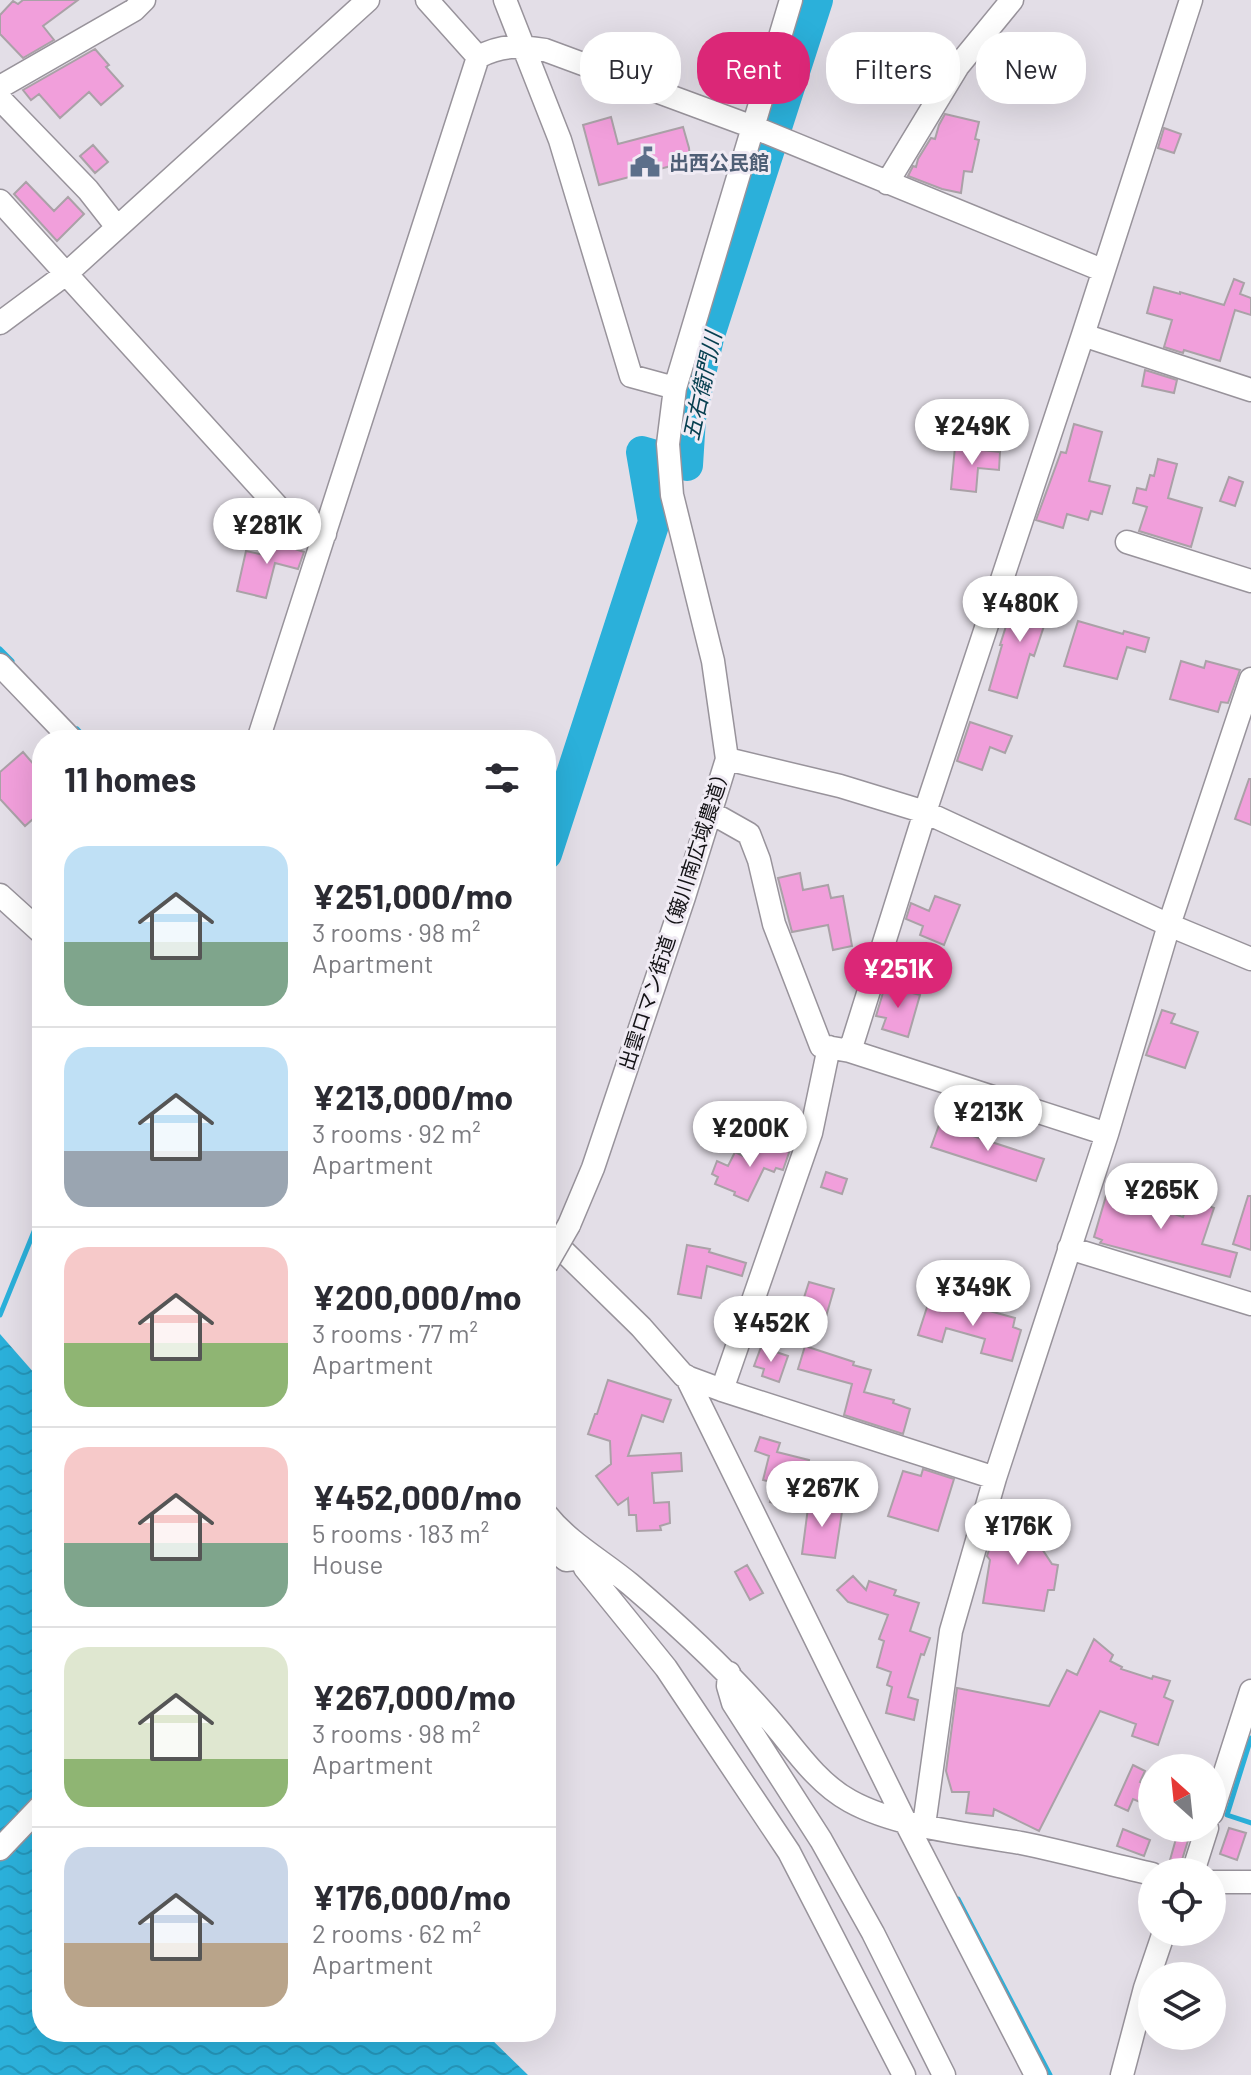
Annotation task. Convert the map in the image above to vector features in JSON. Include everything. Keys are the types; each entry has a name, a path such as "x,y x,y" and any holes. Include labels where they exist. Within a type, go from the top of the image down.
{"street":[{"path":"0,87 134,10 144,0"},
{"path":"0,323 66,274 368,0"},
{"path":"427,0 478,57"},
{"path":"505,0 560,140 631,376 675,388"},
{"name":"出雲ロマン街道（簸川南広域農道）","path":"556,1248 593,1168 727,759 713,661 672,495 668,444 675,388 791,0"},
{"path":"887,183 958,66 1012,0"},
{"path":"722,1390 839,1049 925,812 1191,0"},
{"path":"261,730 478,57 495,48 545,50 753,127 1102,270"},
{"path":"0,99 88,190 117,227"},
{"path":"0,201 297,528 325,534"},
{"path":"1083,335 1251,390"},
{"path":"1127,542 1251,581"},
{"path":"0,665 62,730"},
{"path":"915,1823 951,1631 995,1478 1107,1134 1169,925 1251,679"},
{"path":"727,759 840,786 925,812 1169,925 1251,959"},
{"path":"710,812 749,834 759,860 774,924 821,1046 839,1049 1107,1134"},
{"path":"0,895 32,924"},
{"path":"556,1244 686,1376 915,1823 1036,2075"},
{"path":"1069,1248 1251,1304"},
{"path":"686,1376 995,1478"},
{"path":"556,1525 576,1547 615,1572 729,1673 807,1765 850,1801 872,1811 915,1823 1138,1871"},
{"path":"556,1552 572,1561 576,1547"},
{"path":"576,1547 585,1568 666,1668 789,1852 904,2075"},
{"path":"729,1673 728,1686 733,1703 821,1840 873,1933 944,2075"},
{"path":"1226,1769 1251,1691"},
{"path":"0,1849 32,1815"},
{"path":"1226,1882 1251,1882"},
{"path":"1122,2075 1159,1946"}],"water":[{"path":"0,1334 32,1371 32,2042 494,2042 528,2075 0,2075"}],"building":[{"path":"23,0 78,0 43,26 54,40 23,58 0,34 0,15 13,1 18,4"},
{"path":"95,49 123,86 101,105 89,92 60,118 39,94 31,100 23,90"},
{"path":"945,114 979,122 975,139 979,140 972,172 964,171 961,193 908,176 931,138 935,139"},
{"path":"611,117 618,144 683,127 690,161 599,185 583,125"},
{"path":"1164,128 1181,134 1174,153 1158,148"},
{"path":"93,145 108,162 95,173 80,156"},
{"path":"26,182 54,211 68,197 84,214 57,241 14,194"},
{"path":"1234,279 1244,283 1240,294 1251,298 1251,315 1235,310 1220,361 1164,347 1172,320 1147,313 1154,287 1224,305"},
{"path":"1145,370 1177,380 1174,393 1142,386"},
{"path":"1074,424 1102,432 1089,481 1110,486 1102,514 1091,511 1088,520 1067,514 1063,528 1036,520 1061,452 1066,453"},
{"path":"955,447 1000,452 999,470 978,468 976,492 951,489"},
{"path":"1158,459 1177,464 1168,498 1202,508 1191,547 1139,531 1147,507 1133,503 1137,488 1146,490 1150,475 1154,476"},
{"path":"1229,477 1243,482 1235,506 1220,501"},
{"path":"269,536 293,542 292,548 304,552 298,569 275,563 266,598 237,591 246,551 264,555"},
{"path":"1016,595 1057,609 1052,625 1045,623 1034,656 1030,654 1017,698 989,690"},
{"path":"1078,621 1149,638 1145,652 1127,647 1117,679 1064,666"},
{"path":"1181,661 1204,668 1206,661 1240,670 1228,703 1221,702 1218,712 1170,699"},
{"path":"970,722 1012,736 1005,753 990,747 982,770 957,761"},
{"path":"23,752 32,762 32,820 25,826 0,799 0,772"},
{"path":"1251,779 1251,825 1235,819"},
{"path":"800,873 803,890 828,885 831,898 843,896 852,946 833,950 828,925 792,932 778,878"},
{"path":"935,896 960,905 944,945 920,935 923,926 906,919 911,903 929,911"},
{"path":"885,986 920,995 908,1037 882,1029 886,1018 876,1016"},
{"path":"1162,1010 1175,1014 1171,1023 1198,1032 1185,1068 1146,1055"},
{"path":"939,1125 1044,1159 1036,1181 931,1147"},
{"path":"757,1141 777,1151 778,1143 791,1147 783,1170 776,1168 774,1172 764,1168 748,1201 715,1184 718,1177 712,1174 717,1161 728,1166 735,1152 749,1159"},
{"path":"826,1172 847,1179 842,1194 821,1187"},
{"path":"1123,1182 1155,1193 1150,1206 1183,1217 1189,1200 1214,1208 1202,1244 1237,1253 1230,1277 1100,1243 1102,1240 1094,1237 1106,1196 1117,1200"},
{"path":"1248,1196 1251,1196 1251,1250 1233,1244"},
{"path":"687,1245 710,1249 709,1252 746,1263 742,1276 707,1266 701,1298 678,1294"},
{"path":"809,1282 834,1289 825,1320 799,1313"},
{"path":"929,1301 973,1314 975,1307 1015,1318 1013,1327 1021,1330 1012,1361 981,1353 985,1339 946,1328 942,1342 918,1335"},
{"path":"805,1346 871,1370 864,1392 894,1400 893,1403 910,1409 903,1434 844,1415 852,1384 798,1369"},
{"path":"761,1347 788,1356 779,1382 762,1376 764,1369 754,1366"},
{"path":"608,1380 671,1400 663,1422 642,1415 628,1456 681,1453 682,1471 652,1473 654,1503 669,1502 670,1523 660,1526 661,1530 637,1531 636,1515 629,1515 628,1498 618,1505 596,1476 611,1464 610,1441 588,1434"},
{"path":"760,1437 780,1443 777,1452 809,1460 796,1509 770,1502 773,1493 768,1492 771,1482 763,1480 769,1456 755,1451"},
{"path":"923,1469 954,1479 938,1531 888,1516 903,1471 921,1476"},
{"path":"809,1500 843,1505 835,1558 802,1554"},
{"path":"1015,1508 1052,1564 1058,1565 1054,1590 1048,1590 1044,1611 983,1603 990,1560 987,1556 996,1540 993,1536 997,1520"},
{"path":"747,1565 763,1593 750,1600 735,1572"},
{"path":"853,1576 866,1590 869,1581 896,1590 894,1595 919,1603 910,1631 930,1638 924,1655 921,1654 908,1697 918,1700 914,1720 886,1713 892,1687 887,1685 891,1672 877,1667 884,1641 879,1639 888,1615 848,1602 837,1590"},
{"path":"1094,1639 1113,1655 1110,1661 1121,1669 1170,1681 1164,1697 1173,1701 1158,1745 1132,1736 1136,1724 1100,1711 1039,1831 994,1809 993,1816 966,1813 969,1792 952,1792 946,1771 957,1688 1049,1706 1067,1670 1077,1675"},
{"path":"1133,1765 1138,1768 1138,1801 1133,1799 1128,1811 1115,1805"},
{"path":"1229,1828 1246,1833 1237,1860 1220,1854"},
{"path":"1123,1829 1138,1835 1138,1842 1149,1842 1144,1856 1117,1846"},
{"path":"1175,1842 1188,1842 1183,1858 1171,1858"}],"waterway":[{"name":"五右衛門川","path":"556,823 654,522 642,452 687,465 690,418 708,338 817,0"},
{"path":"0,649 12,661"},
{"path":"0,1315 32,1237"},
{"path":"1251,1738 1227,1815 1251,1823"},
{"path":"958,1899 1050,2075"}],"place":[{"name":"出西公民館","path":"645,162"}]}
